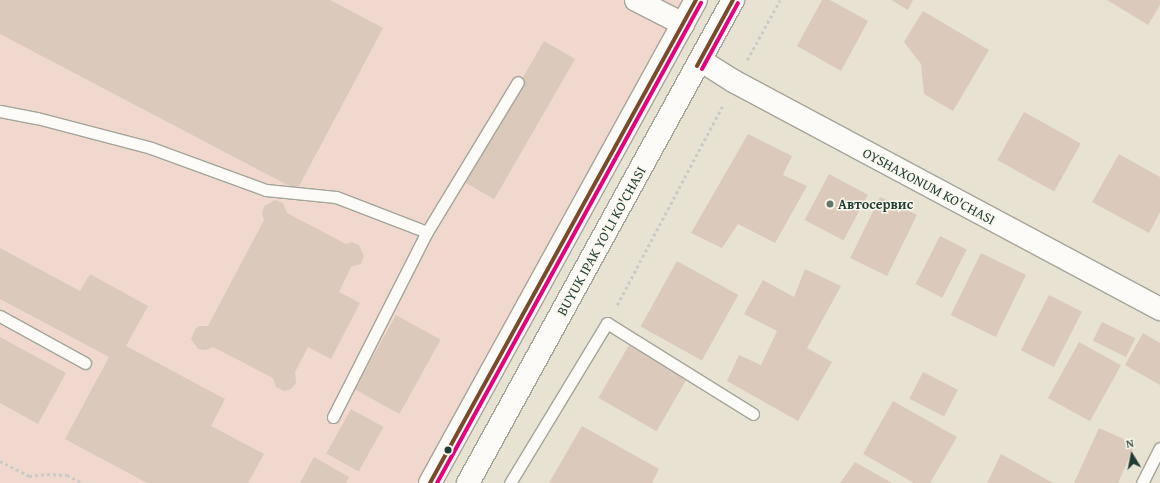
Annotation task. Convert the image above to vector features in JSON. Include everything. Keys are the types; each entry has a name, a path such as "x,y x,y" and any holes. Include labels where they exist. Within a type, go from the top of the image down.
{"main road":[{"path":"636,0 712,39"},
{"path":"430,483 696,0"},
{"name":"BUYUK IPAK YO'LI KO'CHASI","path":"468,483 734,0"},
{"name":"OYSHAXONUM KO'CHASI","path":"672,44 735,82 1160,309"}],"lane":[{"path":"333,417 427,232 518,82"},
{"path":"0,111 37,118 151,148 266,190 336,197 427,232"},
{"path":"0,316 85,363"},
{"path":"510,483 607,323 753,414"},
{"path":"1142,483 1160,448"}],"path":[{"path":"607,323 780,0"},
{"path":"0,461 29,476 67,474 83,483"}],"shaded area":[{"path":"0,0 696,0 430,483 0,483"}],"building":[{"path":"0,0 330,0 383,28 297,190 0,34"},
{"path":"822,0 830,0 868,21 841,71 797,46"},
{"path":"891,0 913,0 908,10"},
{"path":"1107,0 1160,0 1160,5 1148,25"},
{"path":"923,11 989,50 953,111 924,94 921,64 904,42"},
{"path":"544,41 575,59 494,199 463,181"},
{"path":"1024,112 1081,144 1054,192 997,160"},
{"path":"748,134 792,156 783,175 807,186 775,243 738,224 722,248 691,233"},
{"path":"1119,154 1160,177 1160,212 1149,233 1092,202"},
{"path":"829,174 868,195 843,241 805,220"},
{"path":"880,197 917,215 887,276 850,258"},
{"path":"275,200 283,203 287,213 346,244 352,242 359,245 364,256 361,264 351,267 339,292 360,303 331,359 308,347 295,372 296,383 291,389 284,391 276,387 273,378 213,347 206,350 198,349 191,339 196,328 200,326 208,326 264,220 262,214 264,206"},
{"path":"940,236 967,250 942,298 915,284"},
{"path":"0,248 80,291 90,274 148,306 126,346 225,399 211,426 264,454 248,483 147,483 65,439 109,357 0,299"},
{"path":"981,253 1026,275 996,337 951,315"},
{"path":"677,261 738,295 702,361 641,327"},
{"path":"805,269 841,286 807,348 832,362 798,421 727,381 739,355 761,365 777,331 744,314 763,280 794,297"},
{"path":"1049,295 1082,312 1054,367 1021,350"},
{"path":"396,315 441,340 399,414 355,389"},
{"path":"1102,322 1135,338 1126,357 1093,341"},
{"path":"1143,333 1160,343 1160,385 1125,365"},
{"path":"0,337 66,373 38,424 0,403"},
{"path":"1079,342 1121,365 1090,421 1048,398"},
{"path":"629,345 687,378 657,431 598,398"},
{"path":"923,372 958,390 944,416 909,399"},
{"path":"893,401 957,437 930,483 914,483 863,454"},
{"path":"351,409 383,427 359,472 326,454"},
{"path":"582,426 659,469 652,483 549,483"},
{"path":"1099,428 1135,444 1118,483 1074,483"},
{"path":"1001,454 1053,483 987,483"},
{"path":"314,457 349,477 346,483 300,483"},
{"path":"855,462 892,483 840,483"}],"transit line":[{"path":"430,483 696,0"},
{"path":"697,66 733,0"},
{"path":"437,483 701,3"},
{"path":"702,69 738,3"}],"place":[{"name":"Автосервис","path":"830,204"}]}
